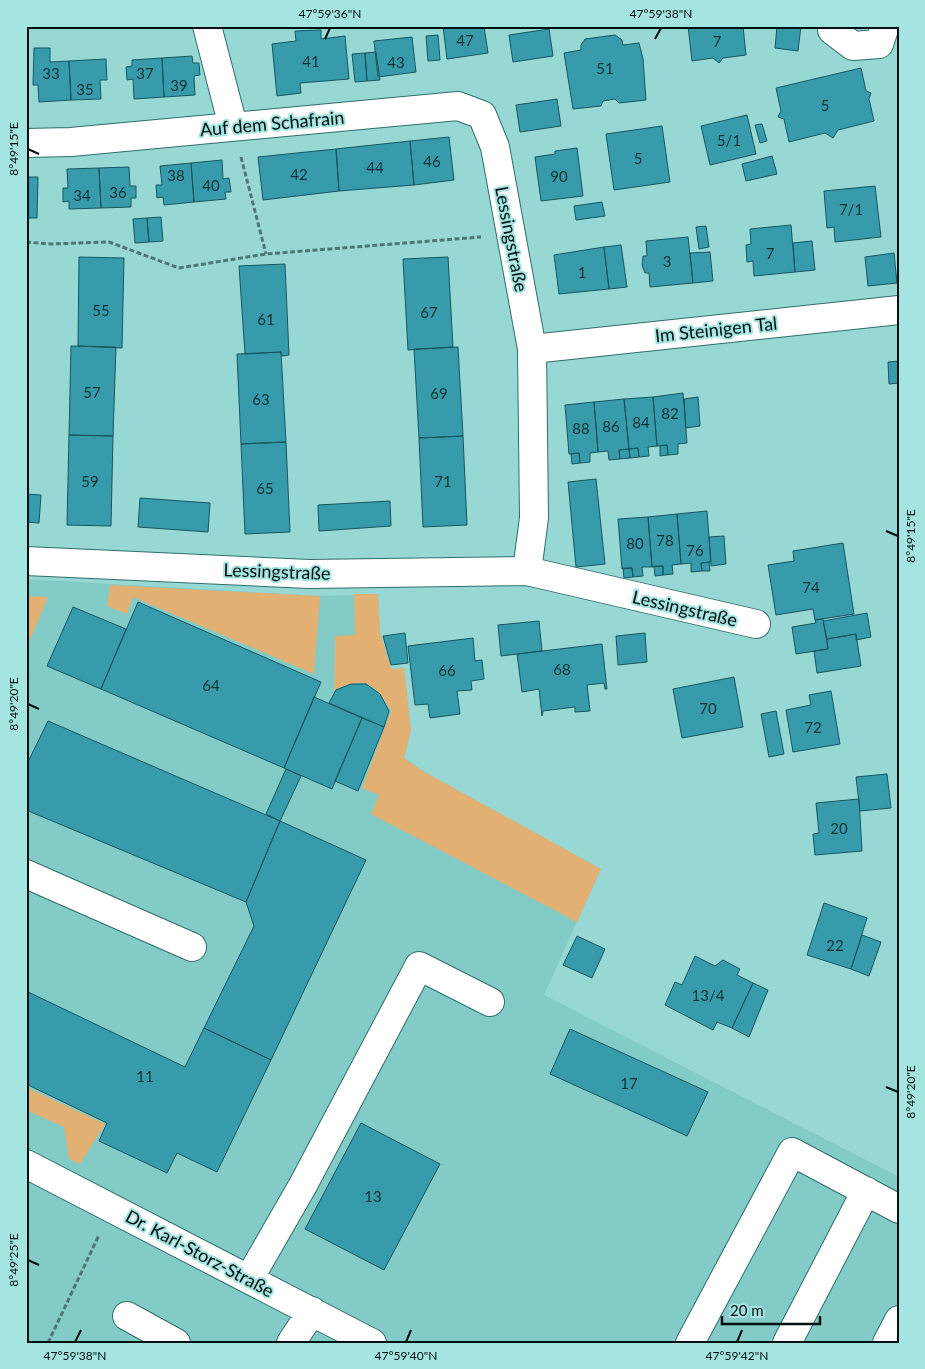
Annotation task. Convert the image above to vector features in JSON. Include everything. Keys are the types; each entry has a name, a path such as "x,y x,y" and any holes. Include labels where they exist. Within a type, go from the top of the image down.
{"street":[{"path":"207,26 233,126"},
{"path":"832,26 832,30 853,46 879,44 885,26"},
{"name":"Auf dem Schafrain","path":"26,143 71,142 458,106 482,115 495,147"},
{"name":"Lessingstraße","path":"495,147 532,349 534,518 527,571"},
{"name":"Im Steinigen Tal","path":"532,349 899,310"},
{"name":"Lessingstraße","path":"26,561 309,574 527,571 756,624"},
{"path":"26,874 192,947"},
{"path":"249,1279 307,1176 419,966 490,1002"},
{"path":"690,1343 792,1152 899,1209"},
{"name":"Dr. Karl-Storz-Straße","path":"26,1164 372,1343"},
{"path":"787,1343 866,1191"},
{"path":"291,1343 312,1312"},
{"path":"127,1316 176,1343"},
{"path":"887,1343 899,1320"}],"path":[{"path":"233,126 266,254"},
{"path":"26,242 50,244 109,242 179,268 266,254 512,235"},
{"path":"48,1343 112,1207"}],"shaded area":[{"path":"26,579 320,596 378,594 380,633 391,669 404,668 411,730 404,758 421,770 601,869 544,995 899,1177 899,1343 26,1343"},
{"path":"110,585 320,596 314,674 133,597 127,614 107,606"},
{"path":"354,594 378,594 380,633 391,669 404,668 411,730 404,758 421,770 601,869 577,922 371,814 379,795 362,788 391,711 380,694 368,685 353,683 334,690 335,636 355,635"},
{"path":"26,596 48,597 26,649"},
{"path":"26,1087 105,1124 80,1164 69,1159 64,1127 26,1110"}],"building":[{"path":"443,26 484,26 488,53 447,59"},
{"path":"688,26 743,26 746,55 723,58 719,63 713,58 692,61"},
{"path":"777,26 801,26 798,51 775,48"},
{"path":"549,29 553,56 513,62 509,35"},
{"path":"321,30 321,39 345,36 349,79 300,83 301,93 277,96 272,44 296,41 295,31"},
{"path":"438,35 440,60 428,61 426,36"},
{"path":"615,35 622,40 623,45 639,43 643,59 646,100 619,103 615,99 603,101 601,106 573,109 564,53 581,50 581,45 585,39"},
{"path":"412,37 416,72 378,77 374,41"},
{"path":"34,48 50,48 50,62 69,61 71,100 39,102 38,85 33,85"},
{"path":"376,52 380,80 367,81 365,53"},
{"path":"365,53 367,81 355,82 352,54"},
{"path":"192,56 193,63 199,63 200,75 194,76 195,95 164,97 162,58"},
{"path":"162,58 164,97 134,99 133,79 127,80 126,67 132,66 132,60"},
{"path":"106,59 107,80 100,80 101,99 71,100 69,61"},
{"path":"861,68 866,91 871,93 869,99 874,121 838,130 833,138 825,133 789,142 784,119 778,117 781,111 776,88"},
{"path":"557,99 561,126 520,132 516,105"},
{"path":"747,115 756,154 710,165 701,126"},
{"path":"762,124 767,141 760,143 755,125"},
{"path":"662,126 670,182 614,190 606,134"},
{"path":"449,137 454,180 414,185 410,141"},
{"path":"410,141 414,185 339,191 336,149"},
{"path":"577,148 583,196 541,201 535,157 555,154 555,151"},
{"path":"336,149 339,191 263,200 258,157"},
{"path":"772,156 777,174 746,181 742,164"},
{"path":"222,160 223,179 229,178 231,192 225,192 226,199 194,202 191,163"},
{"path":"191,163 194,202 164,205 163,197 157,198 156,185 162,185 160,166"},
{"path":"129,167 130,186 136,186 136,198 131,198 131,207 101,208 99,168"},
{"path":"99,168 101,208 69,209 69,201 63,202 63,188 68,188 67,169"},
{"path":"26,177 38,177 37,218 26,218"},
{"path":"875,186 881,237 835,242 834,227 827,228 824,191"},
{"path":"602,202 605,216 576,220 574,206"},
{"path":"161,217 163,241 149,242 147,218"},
{"path":"147,218 149,242 135,243 133,219"},
{"path":"791,225 795,272 754,276 753,261 747,262 746,245 751,244 750,229"},
{"path":"706,226 709,247 699,249 696,227"},
{"path":"688,237 693,283 650,287 649,273 645,273 642,265 643,256 647,256 646,241"},
{"path":"812,241 815,270 795,272 793,243"},
{"path":"621,245 627,287 609,289 604,247"},
{"path":"604,247 609,289 559,294 554,255"},
{"path":"710,252 713,281 693,283 690,253"},
{"path":"894,253 897,283 868,286 865,257"},
{"path":"79,257 124,258 122,348 78,346"},
{"path":"448,257 453,347 408,350 403,259"},
{"path":"285,264 289,355 282,356 281,352 245,354 239,266"},
{"path":"71,346 116,347 113,436 69,435"},
{"path":"458,347 463,436 419,438 414,349"},
{"path":"281,352 286,442 241,444 237,354"},
{"path":"899,361 899,383 889,384 888,362"},
{"path":"683,393 687,443 678,444 678,454 668,455 667,445 657,446 653,397"},
{"path":"653,397 657,446 648,447 649,456 639,457 638,448 629,449 624,399"},
{"path":"698,397 700,426 686,428 684,399"},
{"path":"624,399 629,449 619,450 620,459 609,460 608,451 598,452 594,402"},
{"path":"594,402 598,452 590,453 590,462 580,463 579,453 569,454 565,405"},
{"path":"69,435 113,436 111,526 67,525"},
{"path":"463,436 467,525 423,527 419,438"},
{"path":"286,442 290,532 245,534 241,444"},
{"path":"667,445 668,455 660,456 660,446"},
{"path":"638,448 639,457 630,458 629,449"},
{"path":"629,449 630,458 620,459 619,450"},
{"path":"579,453 580,463 572,464 571,454"},
{"path":"596,479 605,564 576,567 568,482"},
{"path":"27,494 41,495 39,523 26,522"},
{"path":"140,498 210,503 208,532 138,527"},
{"path":"390,501 391,526 319,531 318,505"},
{"path":"707,511 711,562 701,563 702,571 691,572 691,563 681,564 677,514"},
{"path":"677,514 681,564 672,565 673,574 663,575 663,566 652,567 648,517"},
{"path":"648,517 652,567 642,567 643,576 633,577 632,568 622,569 618,519"},
{"path":"724,536 726,564 711,566 709,537"},
{"path":"843,543 854,614 815,620 813,609 776,615 768,565 794,561 793,551"},
{"path":"709,562 710,571 702,571 701,563"},
{"path":"654,566 663,566 663,575 655,576"},
{"path":"623,568 632,568 633,577 624,578"},
{"path":"138,602 321,682 284,768 101,689"},
{"path":"73,607 126,629 101,689 47,666"},
{"path":"867,613 871,637 856,640 856,634 827,639 823,621"},
{"path":"823,619 828,649 796,654 792,627 816,623 815,620"},
{"path":"539,621 542,651 501,656 498,625"},
{"path":"405,633 408,663 391,665 383,636"},
{"path":"645,633 647,662 618,665 616,636"},
{"path":"856,634 861,666 817,673 814,651 828,649 827,639"},
{"path":"473,638 475,661 482,660 484,679 471,681 472,690 457,691 460,714 430,718 428,704 415,705 408,646"},
{"path":"602,644 607,689 605,689 604,683 587,685 590,711 575,712 575,707 543,711 542,716 539,689 522,692 517,654"},
{"path":"734,677 743,727 682,738 673,689"},
{"path":"351,684 366,684 380,694 389,711 384,727 329,703 336,690"},
{"path":"831,691 840,744 793,752 786,710 811,705 809,695"},
{"path":"314,697 362,718 332,789 284,768"},
{"path":"776,711 784,754 769,757 761,714"},
{"path":"362,718 384,727 358,791 335,781"},
{"path":"48,721 280,821 246,902 26,810 26,766"},
{"path":"286,769 301,776 280,821 266,814"},
{"path":"887,774 891,808 860,811 856,777"},
{"path":"859,799 862,851 815,855 813,834 819,833 816,803"},
{"path":"280,821 366,860 271,1060 204,1028 254,926 246,902"},
{"path":"824,903 867,918 851,969 807,955"},
{"path":"862,935 881,942 869,976 851,969"},
{"path":"577,936 605,949 592,978 563,965"},
{"path":"695,956 715,966 723,960 740,969 737,975 753,983 732,1028 717,1022 713,1030 665,1005 675,982 682,985"},
{"path":"753,983 768,990 749,1037 732,1028"},
{"path":"26,991 185,1067 204,1028 271,1060 217,1172 177,1153 167,1173 99,1141 107,1123 26,1084"},
{"path":"570,1029 708,1092 687,1136 550,1074"},
{"path":"361,1123 440,1164 384,1270 305,1229"}]}
